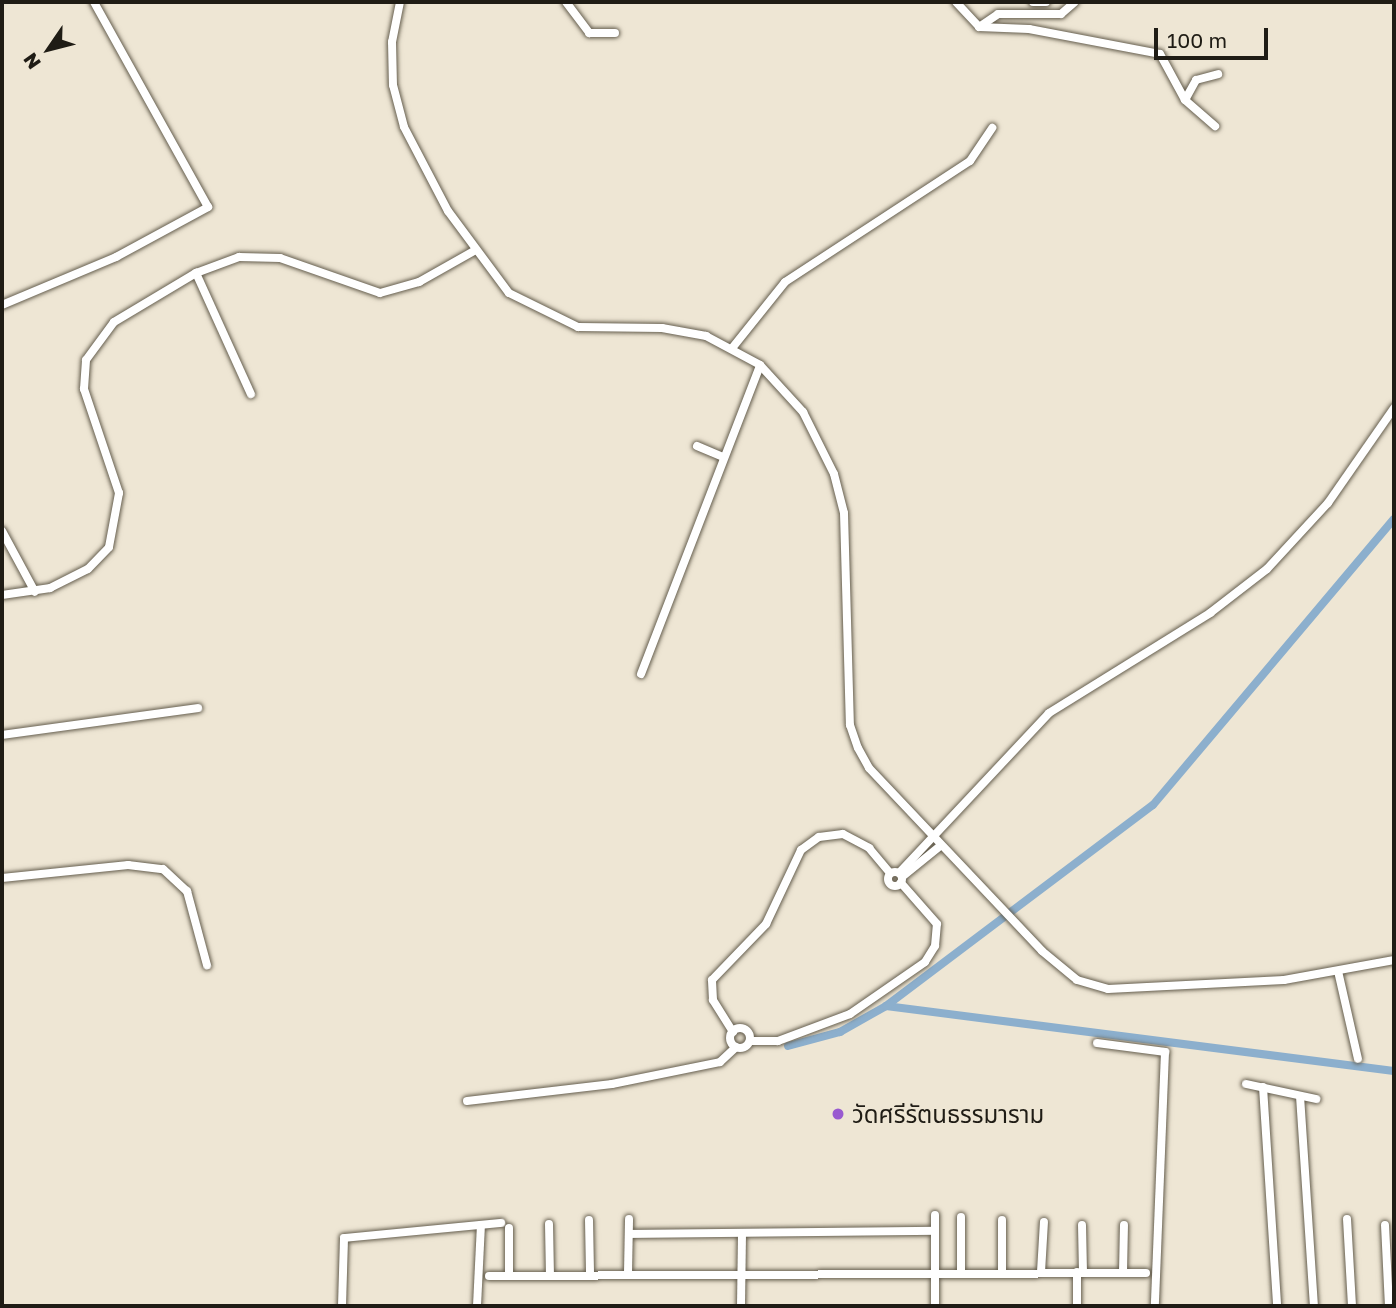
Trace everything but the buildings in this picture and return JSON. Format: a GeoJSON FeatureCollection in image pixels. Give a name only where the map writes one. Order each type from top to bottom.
{"type":"FeatureCollection","features":[{"type":"Feature","properties":{"kind":"street"},"geometry":{"type":"LineString","coordinates":[[2,305],[116,257],[208,207],[94,2]]}},
{"type":"Feature","properties":{"kind":"street"},"geometry":{"type":"LineString","coordinates":[[400,2],[392,64],[404,127],[423,172],[474,251],[509,293],[552,319],[609,331],[683,331],[733,347],[760,365],[803,412],[834,474],[844,513],[850,725],[858,748],[931,836],[1015,924],[1067,974],[1098,988],[1244,984],[1394,960]]}},
{"type":"Feature","properties":{"kind":"street"},"geometry":{"type":"LineString","coordinates":[[566,2],[589,33],[615,33]]}},
{"type":"Feature","properties":{"kind":"street"},"geometry":{"type":"LineString","coordinates":[[956,2],[979,27],[1029,29],[1160,54],[1185,100],[1216,126]]}},
{"type":"Feature","properties":{"kind":"street"},"geometry":{"type":"LineString","coordinates":[[1033,2],[1046,2]]}},
{"type":"Feature","properties":{"kind":"street"},"geometry":{"type":"LineString","coordinates":[[979,27],[998,14],[1056,16],[1074,2]]}},
{"type":"Feature","properties":{"kind":"street"},"geometry":{"type":"LineString","coordinates":[[1185,100],[1196,80],[1218,74]]}},
{"type":"Feature","properties":{"kind":"street"},"geometry":{"type":"LineString","coordinates":[[733,347],[785,282],[971,161],[992,128]]}},
{"type":"Feature","properties":{"kind":"street"},"geometry":{"type":"LineString","coordinates":[[2,594],[35,592],[88,569],[109,547],[118,523],[119,494],[84,389],[91,349],[114,322],[196,273],[258,255],[369,290],[395,292],[474,251]]}},
{"type":"Feature","properties":{"kind":"street"},"geometry":{"type":"LineString","coordinates":[[196,273],[251,394]]}},
{"type":"Feature","properties":{"kind":"street"},"geometry":{"type":"LineString","coordinates":[[641,674],[760,365]]}},
{"type":"Feature","properties":{"kind":"street"},"geometry":{"type":"LineString","coordinates":[[898,876],[916,859],[931,836],[1056,707],[1210,613],[1267,569],[1328,503],[1394,408]]}},
{"type":"Feature","properties":{"kind":"street"},"geometry":{"type":"LineString","coordinates":[[697,446],[723,457]]}},
{"type":"Feature","properties":{"kind":"street"},"geometry":{"type":"LineString","coordinates":[[2,531],[35,592]]}},
{"type":"Feature","properties":{"kind":"street"},"geometry":{"type":"LineString","coordinates":[[2,735],[198,708]]}},
{"type":"Feature","properties":{"kind":"street"},"geometry":{"type":"LineString","coordinates":[[467,1101],[612,1084],[720,1062],[736,1047],[750,1041],[778,1041],[850,1014],[925,962],[935,947],[937,924],[898,876],[869,848],[843,834],[819,837],[801,850],[766,924],[712,980],[713,1000],[733,1032],[736,1047]]}},
{"type":"Feature","properties":{"kind":"street"},"geometry":{"type":"LineString","coordinates":[[916,859],[940,846]]}},
{"type":"Feature","properties":{"kind":"street"},"geometry":{"type":"LineString","coordinates":[[2,878],[128,865],[163,869],[187,891],[207,965]]}},
{"type":"Feature","properties":{"kind":"street"},"geometry":{"type":"LineString","coordinates":[[1338,971],[1358,1059]]}},
{"type":"Feature","properties":{"kind":"street"},"geometry":{"type":"LineString","coordinates":[[733,1032],[745,1030],[750,1041]]}},
{"type":"Feature","properties":{"kind":"street"},"geometry":{"type":"LineString","coordinates":[[1097,1043],[1165,1052],[1155,1306]]}},
{"type":"Feature","properties":{"kind":"street"},"geometry":{"type":"LineString","coordinates":[[1246,1084],[1316,1099]]}},
{"type":"Feature","properties":{"kind":"street"},"geometry":{"type":"LineString","coordinates":[[1263,1087],[1278,1306]]}},
{"type":"Feature","properties":{"kind":"street"},"geometry":{"type":"LineString","coordinates":[[1300,1096],[1314,1306]]}},
{"type":"Feature","properties":{"kind":"street"},"geometry":{"type":"LineString","coordinates":[[935,1215],[935,1306]]}},
{"type":"Feature","properties":{"kind":"street"},"geometry":{"type":"LineString","coordinates":[[961,1217],[961,1272]]}},
{"type":"Feature","properties":{"kind":"street"},"geometry":{"type":"LineString","coordinates":[[628,1273],[629,1219]]}},
{"type":"Feature","properties":{"kind":"street"},"geometry":{"type":"LineString","coordinates":[[1346,1219],[1352,1306]]}},
{"type":"Feature","properties":{"kind":"street"},"geometry":{"type":"LineString","coordinates":[[589,1220],[590,1274]]}},
{"type":"Feature","properties":{"kind":"street"},"geometry":{"type":"LineString","coordinates":[[1002,1220],[1002,1272]]}},
{"type":"Feature","properties":{"kind":"street"},"geometry":{"type":"LineString","coordinates":[[1041,1272],[1044,1223]]}},
{"type":"Feature","properties":{"kind":"street"},"geometry":{"type":"LineString","coordinates":[[549,1224],[551,1275]]}},
{"type":"Feature","properties":{"kind":"street"},"geometry":{"type":"LineString","coordinates":[[342,1306],[344,1238],[481,1225],[505,1226],[509,1275]]}},
{"type":"Feature","properties":{"kind":"street"},"geometry":{"type":"LineString","coordinates":[[477,1306],[481,1225]]}},
{"type":"Feature","properties":{"kind":"street"},"geometry":{"type":"LineString","coordinates":[[1077,1306],[1082,1225]]}},
{"type":"Feature","properties":{"kind":"street"},"geometry":{"type":"LineString","coordinates":[[1123,1272],[1124,1225]]}},
{"type":"Feature","properties":{"kind":"street"},"geometry":{"type":"LineString","coordinates":[[1385,1225],[1389,1306]]}},
{"type":"Feature","properties":{"kind":"street"},"geometry":{"type":"LineString","coordinates":[[629,1234],[935,1231]]}},
{"type":"Feature","properties":{"kind":"street"},"geometry":{"type":"LineString","coordinates":[[741,1233],[741,1306]]}},
{"type":"Feature","properties":{"kind":"street"},"geometry":{"type":"LineString","coordinates":[[488,1276],[741,1272],[1146,1273]]}},
{"type":"Feature","properties":{"kind":"waterway"},"geometry":{"type":"LineString","coordinates":[[788,1046],[840,1032],[886,1006],[1153,805],[1394,519]]}},
{"type":"Feature","properties":{"kind":"waterway"},"geometry":{"type":"LineString","coordinates":[[886,1006],[1394,1071]]}},
{"type":"Feature","properties":{"kind":"place","name":"วัดศรีรัตนธรรมาราม"},"geometry":{"type":"Point","coordinates":[838,1114]}}]}
